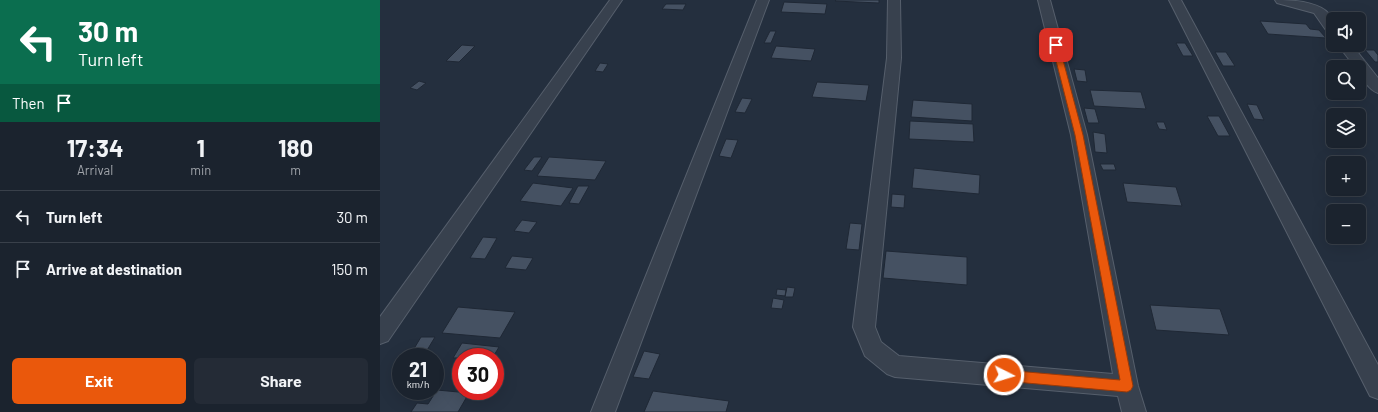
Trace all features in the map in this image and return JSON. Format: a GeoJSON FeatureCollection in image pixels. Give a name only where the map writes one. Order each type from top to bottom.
{"type":"FeatureCollection","features":[{"type":"Feature","properties":{"kind":"street"},"geometry":{"type":"LineString","coordinates":[[380,334],[616,0]]}},
{"type":"Feature","properties":{"kind":"street"},"geometry":{"type":"LineString","coordinates":[[603,412],[763,0]]}},
{"type":"Feature","properties":{"kind":"street"},"geometry":{"type":"LineString","coordinates":[[894,0],[894,58],[864,327],[873,349],[895,366],[1127,386]]}},
{"type":"Feature","properties":{"kind":"street"},"geometry":{"type":"LineString","coordinates":[[1044,0],[1079,135],[1127,386],[1134,412]]}},
{"type":"Feature","properties":{"kind":"street"},"geometry":{"type":"LineString","coordinates":[[1175,0],[1378,388]]}},
{"type":"Feature","properties":{"kind":"street"},"geometry":{"type":"LineString","coordinates":[[1281,0],[1318,10],[1326,21]]}},
{"type":"Feature","properties":{"kind":"street"},"geometry":{"type":"LineString","coordinates":[[1350,52],[1378,88]]}},
{"type":"Feature","properties":{"kind":"building"},"geometry":{"type":"Polygon","coordinates":[[[879,0],[879,3],[835,1],[879,0]]]}},
{"type":"Feature","properties":{"kind":"building"},"geometry":{"type":"Polygon","coordinates":[[[784,2],[827,4],[825,14],[781,12],[784,2]]]}},
{"type":"Feature","properties":{"kind":"building"},"geometry":{"type":"Polygon","coordinates":[[[666,4],[686,4],[683,10],[662,9],[666,4]]]}},
{"type":"Feature","properties":{"kind":"building"},"geometry":{"type":"Polygon","coordinates":[[[1260,21],[1306,24],[1310,29],[1319,30],[1326,38],[1268,34],[1260,21]]]}},
{"type":"Feature","properties":{"kind":"building"},"geometry":{"type":"Polygon","coordinates":[[[770,31],[776,31],[771,43],[764,43],[770,31]]]}},
{"type":"Feature","properties":{"kind":"building"},"geometry":{"type":"Polygon","coordinates":[[[1176,43],[1185,43],[1193,56],[1183,56],[1176,43]]]}},
{"type":"Feature","properties":{"kind":"building"},"geometry":{"type":"Polygon","coordinates":[[[462,45],[475,46],[459,62],[446,61],[462,45]]]}},
{"type":"Feature","properties":{"kind":"building"},"geometry":{"type":"Polygon","coordinates":[[[776,46],[815,49],[811,61],[771,58],[776,46]]]}},
{"type":"Feature","properties":{"kind":"building"},"geometry":{"type":"Polygon","coordinates":[[[1366,50],[1374,50],[1378,55],[1378,62],[1375,62],[1366,50]]]}},
{"type":"Feature","properties":{"kind":"building"},"geometry":{"type":"Polygon","coordinates":[[[1215,52],[1226,52],[1235,66],[1223,66],[1215,52]]]}},
{"type":"Feature","properties":{"kind":"building"},"geometry":{"type":"Polygon","coordinates":[[[600,63],[608,64],[603,72],[595,71],[600,63]]]}},
{"type":"Feature","properties":{"kind":"building"},"geometry":{"type":"Polygon","coordinates":[[[1074,69],[1085,70],[1087,82],[1077,81],[1074,69]]]}},
{"type":"Feature","properties":{"kind":"building"},"geometry":{"type":"Polygon","coordinates":[[[419,81],[426,83],[417,90],[410,88],[419,81]]]}},
{"type":"Feature","properties":{"kind":"building"},"geometry":{"type":"Polygon","coordinates":[[[817,82],[869,85],[866,101],[812,97],[817,82]]]}},
{"type":"Feature","properties":{"kind":"building"},"geometry":{"type":"Polygon","coordinates":[[[1090,90],[1141,92],[1146,109],[1094,106],[1090,90]]]}},
{"type":"Feature","properties":{"kind":"building"},"geometry":{"type":"Polygon","coordinates":[[[742,98],[752,99],[745,113],[735,112],[742,98]]]}},
{"type":"Feature","properties":{"kind":"building"},"geometry":{"type":"Polygon","coordinates":[[[913,100],[972,104],[972,121],[911,117],[913,100]]]}},
{"type":"Feature","properties":{"kind":"building"},"geometry":{"type":"Polygon","coordinates":[[[1247,104],[1257,105],[1264,120],[1254,119],[1247,104]]]}},
{"type":"Feature","properties":{"kind":"building"},"geometry":{"type":"Polygon","coordinates":[[[1084,108],[1095,109],[1099,123],[1088,123],[1084,108]]]}},
{"type":"Feature","properties":{"kind":"building"},"geometry":{"type":"Polygon","coordinates":[[[1207,116],[1219,116],[1230,136],[1218,136],[1207,116]]]}},
{"type":"Feature","properties":{"kind":"building"},"geometry":{"type":"Polygon","coordinates":[[[910,121],[973,124],[974,142],[909,139],[910,121]]]}},
{"type":"Feature","properties":{"kind":"building"},"geometry":{"type":"Polygon","coordinates":[[[1156,122],[1164,122],[1167,130],[1159,129],[1156,122]]]}},
{"type":"Feature","properties":{"kind":"building"},"geometry":{"type":"Polygon","coordinates":[[[1093,132],[1105,134],[1107,153],[1095,152],[1093,132]]]}},
{"type":"Feature","properties":{"kind":"building"},"geometry":{"type":"Polygon","coordinates":[[[726,139],[738,140],[731,158],[719,156],[726,139]]]}},
{"type":"Feature","properties":{"kind":"building"},"geometry":{"type":"Polygon","coordinates":[[[534,157],[542,157],[532,171],[524,170],[534,157]]]}},
{"type":"Feature","properties":{"kind":"building"},"geometry":{"type":"Polygon","coordinates":[[[549,157],[606,161],[595,180],[537,176],[549,157]]]}},
{"type":"Feature","properties":{"kind":"building"},"geometry":{"type":"Polygon","coordinates":[[[1100,164],[1114,164],[1116,170],[1103,170],[1100,164]]]}},
{"type":"Feature","properties":{"kind":"building"},"geometry":{"type":"Polygon","coordinates":[[[914,168],[980,175],[979,194],[912,188],[914,168]]]}},
{"type":"Feature","properties":{"kind":"building"},"geometry":{"type":"Polygon","coordinates":[[[533,183],[573,188],[561,206],[520,201],[533,183]]]}},
{"type":"Feature","properties":{"kind":"building"},"geometry":{"type":"Polygon","coordinates":[[[1123,183],[1176,187],[1182,206],[1127,202],[1123,183]]]}},
{"type":"Feature","properties":{"kind":"building"},"geometry":{"type":"Polygon","coordinates":[[[578,186],[589,186],[579,204],[569,203],[578,186]]]}},
{"type":"Feature","properties":{"kind":"building"},"geometry":{"type":"Polygon","coordinates":[[[892,194],[905,195],[904,208],[891,207],[892,194]]]}},
{"type":"Feature","properties":{"kind":"building"},"geometry":{"type":"Polygon","coordinates":[[[522,220],[537,222],[529,233],[514,231],[522,220]]]}},
{"type":"Feature","properties":{"kind":"building"},"geometry":{"type":"Polygon","coordinates":[[[850,223],[862,224],[859,250],[846,249],[850,223]]]}},
{"type":"Feature","properties":{"kind":"building"},"geometry":{"type":"Polygon","coordinates":[[[483,237],[497,238],[485,259],[470,258],[483,237]]]}},
{"type":"Feature","properties":{"kind":"building"},"geometry":{"type":"Polygon","coordinates":[[[886,251],[967,257],[967,285],[883,278],[886,251]]]}},
{"type":"Feature","properties":{"kind":"building"},"geometry":{"type":"Polygon","coordinates":[[[512,256],[533,258],[526,270],[505,268],[512,256]]]}},
{"type":"Feature","properties":{"kind":"building"},"geometry":{"type":"Polygon","coordinates":[[[787,287],[795,288],[793,297],[785,297],[787,287]]]}},
{"type":"Feature","properties":{"kind":"building"},"geometry":{"type":"Polygon","coordinates":[[[777,289],[786,290],[785,296],[776,295],[777,289]]]}},
{"type":"Feature","properties":{"kind":"building"},"geometry":{"type":"Polygon","coordinates":[[[773,298],[784,300],[782,309],[771,308],[773,298]]]}},
{"type":"Feature","properties":{"kind":"building"},"geometry":{"type":"Polygon","coordinates":[[[1150,305],[1220,309],[1229,335],[1156,330],[1150,305]]]}},
{"type":"Feature","properties":{"kind":"building"},"geometry":{"type":"Polygon","coordinates":[[[458,307],[515,312],[500,338],[442,333],[458,307]]]}},
{"type":"Feature","properties":{"kind":"building"},"geometry":{"type":"Polygon","coordinates":[[[421,337],[435,337],[428,348],[414,348],[421,337]]]}},
{"type":"Feature","properties":{"kind":"building"},"geometry":{"type":"Polygon","coordinates":[[[462,343],[499,347],[498,348],[459,348],[462,343]]]}},
{"type":"Feature","properties":{"kind":"building"},"geometry":{"type":"Polygon","coordinates":[[[644,351],[660,354],[649,379],[633,377],[644,351]]]}},
{"type":"Feature","properties":{"kind":"building"},"geometry":{"type":"Polygon","coordinates":[[[444,391],[452,391],[452,400],[465,400],[458,412],[411,412],[417,403],[428,404],[431,400],[444,400],[444,391]]]}},
{"type":"Feature","properties":{"kind":"building"},"geometry":{"type":"Polygon","coordinates":[[[653,391],[729,401],[726,412],[644,412],[653,391]]]}},
{"type":"Feature","properties":{"kind":"route"},"geometry":{"type":"LineString","coordinates":[[1004,375],[1127,386],[1079,135],[1056,45]]}}]}
